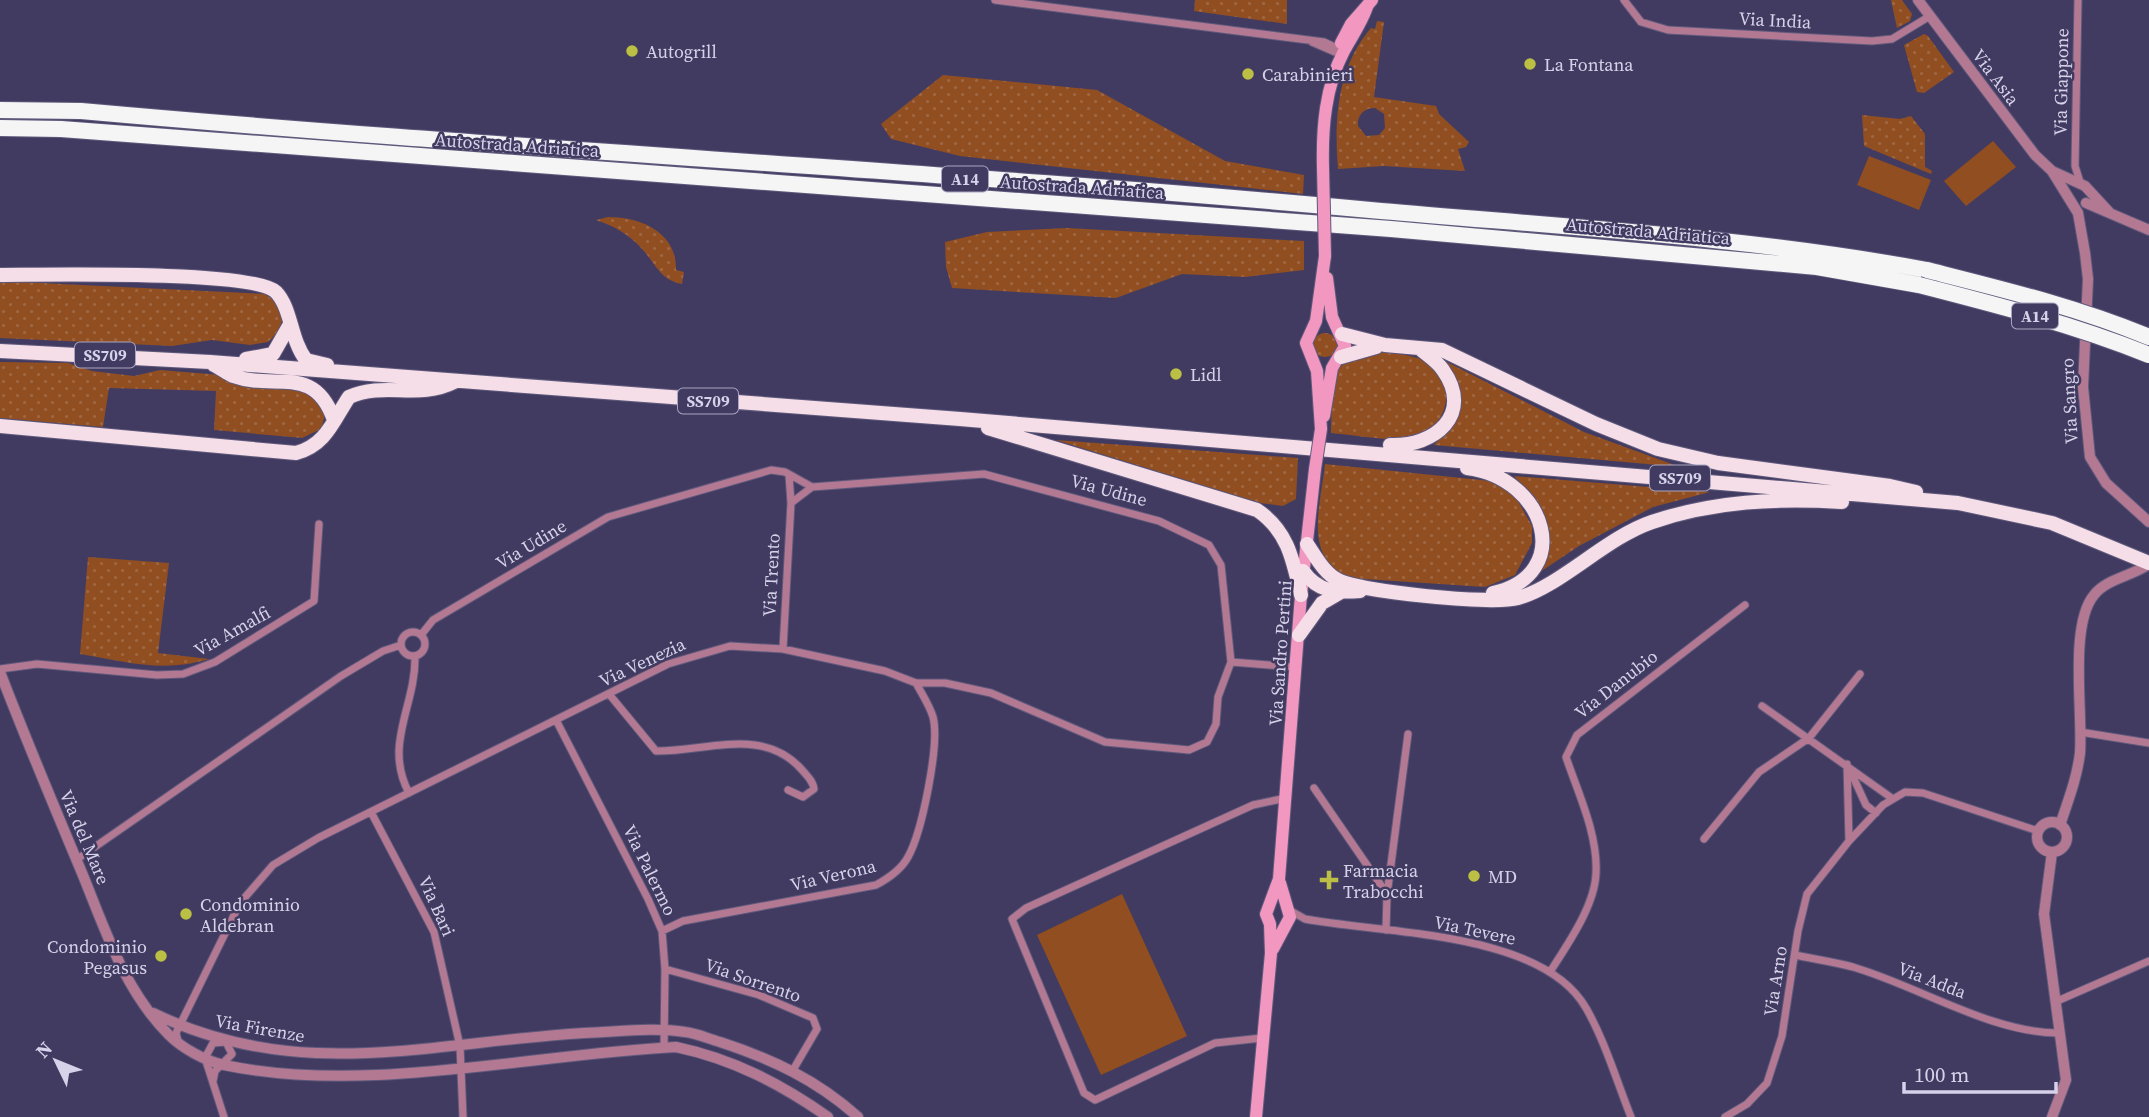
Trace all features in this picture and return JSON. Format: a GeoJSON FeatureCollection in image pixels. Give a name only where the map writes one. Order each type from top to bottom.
{"type":"FeatureCollection","features":[{"type":"Feature","properties":{"kind":"highway","name":"Autostrada Adriatica"},"geometry":{"type":"LineString","coordinates":[[0,110],[80,111],[873,173],[1161,191],[1822,250],[1927,270],[2018,292],[2110,320],[2149,337]]}},
{"type":"Feature","properties":{"kind":"highway","name":"Autostrada Adriatica"},"geometry":{"type":"LineString","coordinates":[[0,128],[74,130],[1391,229],[1778,263],[1919,285],[2036,317],[2149,355]]}},
{"type":"Feature","properties":{"kind":"highway"},"geometry":{"type":"LineString","coordinates":[[0,275],[215,279],[253,284],[274,290],[286,305],[289,326],[297,347],[306,360],[357,367],[376,376]]}},
{"type":"Feature","properties":{"kind":"highway"},"geometry":{"type":"LineString","coordinates":[[209,362],[257,359],[273,354],[289,326]]}},
{"type":"Feature","properties":{"kind":"highway"},"geometry":{"type":"LineString","coordinates":[[1340,332],[1385,345],[1442,350],[1596,424],[1658,449],[1718,463],[1890,486],[1958,503]]}},
{"type":"Feature","properties":{"kind":"highway"},"geometry":{"type":"LineString","coordinates":[[1338,359],[1385,345]]}},
{"type":"Feature","properties":{"kind":"highway"},"geometry":{"type":"LineString","coordinates":[[1356,452],[1371,444],[1422,443],[1441,431],[1450,417],[1453,398],[1448,380],[1438,364],[1419,348]]}},
{"type":"Feature","properties":{"kind":"highway","name":"SS709"},"geometry":{"type":"LineString","coordinates":[[0,351],[209,362],[960,419],[1958,503],[2053,523],[2149,563]]}},
{"type":"Feature","properties":{"kind":"highway"},"geometry":{"type":"LineString","coordinates":[[209,362],[234,376],[294,382],[310,387],[321,393],[334,420]]}},
{"type":"Feature","properties":{"kind":"highway"},"geometry":{"type":"LineString","coordinates":[[0,426],[280,454],[311,449],[323,440],[349,397],[362,392],[436,391],[455,382]]}},
{"type":"Feature","properties":{"kind":"highway"},"geometry":{"type":"LineString","coordinates":[[960,419],[1257,510],[1273,521],[1286,538],[1301,595]]}},
{"type":"Feature","properties":{"kind":"highway"},"geometry":{"type":"LineString","coordinates":[[1402,455],[1426,464],[1491,474],[1516,487],[1535,510],[1541,527],[1542,546],[1526,578],[1507,590],[1471,598]]}},
{"type":"Feature","properties":{"kind":"highway"},"geometry":{"type":"LineString","coordinates":[[1303,571],[1312,583],[1321,588],[1341,592],[1377,590],[1471,598],[1517,598],[1541,588],[1603,547],[1651,523],[1725,503],[1797,499],[1942,507],[1958,503]]}},
{"type":"Feature","properties":{"kind":"highway"},"geometry":{"type":"LineString","coordinates":[[1307,544],[1334,579],[1377,590]]}},
{"type":"Feature","properties":{"kind":"highway"},"geometry":{"type":"LineString","coordinates":[[1299,635],[1322,603],[1341,592]]}},
{"type":"Feature","properties":{"kind":"main road"},"geometry":{"type":"LineString","coordinates":[[1339,51],[1351,24],[1370,4]]}},
{"type":"Feature","properties":{"kind":"main road","name":"Via Sandro Pertini"},"geometry":{"type":"LineString","coordinates":[[1283,918],[1266,914],[1272,905],[1279,879],[1303,571],[1321,429],[1338,359],[1345,345],[1332,317],[1325,258],[1322,138],[1339,51]]}},
{"type":"Feature","properties":{"kind":"main road","name":"Via Sandro Pertini"},"geometry":{"type":"LineString","coordinates":[[1321,429],[1314,360],[1306,343],[1316,321],[1325,258]]}},
{"type":"Feature","properties":{"kind":"main road"},"geometry":{"type":"LineString","coordinates":[[1310,332],[1321,326],[1340,332]]}},
{"type":"Feature","properties":{"kind":"main road"},"geometry":{"type":"LineString","coordinates":[[1314,360],[1324,364],[1338,359]]}},
{"type":"Feature","properties":{"kind":"main road","name":"Via Sandro Pertini"},"geometry":{"type":"LineString","coordinates":[[1256,1117],[1271,953],[1283,918],[1279,879]]}},
{"type":"Feature","properties":{"kind":"main road"},"geometry":{"type":"LineString","coordinates":[[1272,905],[1283,918]]}},
{"type":"Feature","properties":{"kind":"street"},"geometry":{"type":"LineString","coordinates":[[995,0],[1312,42],[1339,51]]}},
{"type":"Feature","properties":{"kind":"street","name":"Via India"},"geometry":{"type":"LineString","coordinates":[[1624,0],[1631,13],[1641,22],[1682,31],[1872,41],[1892,39],[1930,16]]}},
{"type":"Feature","properties":{"kind":"street","name":"Via Asia"},"geometry":{"type":"LineString","coordinates":[[1918,0],[1996,108],[2052,171],[2077,204],[2109,212],[2149,230]]}},
{"type":"Feature","properties":{"kind":"street","name":"Via Giappone"},"geometry":{"type":"LineString","coordinates":[[2078,0],[2075,166],[2082,187]]}},
{"type":"Feature","properties":{"kind":"street"},"geometry":{"type":"LineString","coordinates":[[2065,178],[2075,166]]}},
{"type":"Feature","properties":{"kind":"street","name":"Via Asia"},"geometry":{"type":"LineString","coordinates":[[2052,171],[2082,187],[2109,212]]}},
{"type":"Feature","properties":{"kind":"street"},"geometry":{"type":"LineString","coordinates":[[2082,187],[2089,196],[2077,204],[2071,190],[2082,187]]}},
{"type":"Feature","properties":{"kind":"street","name":"Via Sangro"},"geometry":{"type":"LineString","coordinates":[[2077,204],[2088,279],[2083,375],[2086,442],[2096,471],[2149,522]]}},
{"type":"Feature","properties":{"kind":"street","name":"Via Udine"},"geometry":{"type":"LineString","coordinates":[[76,860],[341,676],[383,651],[401,645],[403,637],[410,633],[421,635],[433,620],[608,517],[771,470],[811,486],[984,474],[1159,520],[1209,545],[1221,565],[1231,662]]}},
{"type":"Feature","properties":{"kind":"street"},"geometry":{"type":"LineString","coordinates":[[789,475],[791,503]]}},
{"type":"Feature","properties":{"kind":"street"},"geometry":{"type":"LineString","coordinates":[[791,503],[811,486]]}},
{"type":"Feature","properties":{"kind":"street","name":"Via Trento"},"geometry":{"type":"LineString","coordinates":[[783,649],[791,503]]}},
{"type":"Feature","properties":{"kind":"street","name":"Via Amalfi"},"geometry":{"type":"LineString","coordinates":[[0,671],[37,664],[157,676],[183,674],[215,662],[314,601],[319,524]]}},
{"type":"Feature","properties":{"kind":"street"},"geometry":{"type":"LineString","coordinates":[[2060,825],[2073,787],[2080,732],[2082,619],[2094,594],[2104,585],[2128,577],[2149,563]]}},
{"type":"Feature","properties":{"kind":"street","name":"Via Danubio"},"geometry":{"type":"LineString","coordinates":[[1550,972],[1580,923],[1596,876],[1595,851],[1566,757],[1577,735],[1745,605]]}},
{"type":"Feature","properties":{"kind":"street"},"geometry":{"type":"LineString","coordinates":[[408,793],[397,755],[415,656],[425,645],[421,635]]}},
{"type":"Feature","properties":{"kind":"street"},"geometry":{"type":"LineString","coordinates":[[401,645],[406,654],[415,656]]}},
{"type":"Feature","properties":{"kind":"street","name":"Via Venezia"},"geometry":{"type":"LineString","coordinates":[[178,1042],[176,1033],[237,910],[257,883],[286,856],[668,664],[708,650],[747,645],[783,649],[885,671],[916,683],[945,683],[991,693],[1105,742],[1189,750],[1207,742],[1216,724],[1218,697],[1231,662]]}},
{"type":"Feature","properties":{"kind":"street"},"geometry":{"type":"LineString","coordinates":[[1231,662],[1296,667]]}},
{"type":"Feature","properties":{"kind":"street","name":"Via del Mare"},"geometry":{"type":"LineString","coordinates":[[0,671],[110,945],[147,1010]]}},
{"type":"Feature","properties":{"kind":"street"},"geometry":{"type":"LineString","coordinates":[[1703,839],[1759,772],[1809,738],[1860,674]]}},
{"type":"Feature","properties":{"kind":"street","name":"Via Verona"},"geometry":{"type":"LineString","coordinates":[[662,931],[683,921],[876,885],[896,873],[908,857],[919,828],[936,736],[933,716],[916,683]]}},
{"type":"Feature","properties":{"kind":"street"},"geometry":{"type":"LineString","coordinates":[[609,694],[656,751],[675,752],[718,743],[761,746],[791,757],[813,783],[814,789],[803,797],[788,790]]}},
{"type":"Feature","properties":{"kind":"street"},"geometry":{"type":"LineString","coordinates":[[1762,706],[1893,799],[1905,792],[1923,793],[2038,831]]}},
{"type":"Feature","properties":{"kind":"street","name":"Via Palermo"},"geometry":{"type":"LineString","coordinates":[[556,720],[648,898],[662,931],[666,969],[664,1048]]}},
{"type":"Feature","properties":{"kind":"street"},"geometry":{"type":"LineString","coordinates":[[2080,732],[2149,743]]}},
{"type":"Feature","properties":{"kind":"street"},"geometry":{"type":"LineString","coordinates":[[1386,930],[1387,895],[1408,734]]}},
{"type":"Feature","properties":{"kind":"street"},"geometry":{"type":"LineString","coordinates":[[1847,764],[1866,805],[1876,813]]}},
{"type":"Feature","properties":{"kind":"street"},"geometry":{"type":"LineString","coordinates":[[1847,764],[1849,841]]}},
{"type":"Feature","properties":{"kind":"street"},"geometry":{"type":"LineString","coordinates":[[1314,788],[1387,895]]}},
{"type":"Feature","properties":{"kind":"street"},"geometry":{"type":"LineString","coordinates":[[1262,1038],[1215,1042],[1095,1100],[1084,1093],[1012,919],[1026,908],[1164,844],[1253,805],[1286,798]]}},
{"type":"Feature","properties":{"kind":"street","name":"Via Arno"},"geometry":{"type":"LineString","coordinates":[[1725,1117],[1747,1104],[1767,1083],[1782,1036],[1794,955],[1807,894],[1849,841],[1893,799]]}},
{"type":"Feature","properties":{"kind":"street","name":"Via Bari"},"geometry":{"type":"LineString","coordinates":[[371,812],[435,933],[460,1045],[463,1117]]}},
{"type":"Feature","properties":{"kind":"street"},"geometry":{"type":"LineString","coordinates":[[2038,831],[2048,823],[2060,825],[2066,833],[2066,841],[2062,847],[2052,852]]}},
{"type":"Feature","properties":{"kind":"street"},"geometry":{"type":"LineString","coordinates":[[2038,831],[2039,844],[2052,852]]}},
{"type":"Feature","properties":{"kind":"street"},"geometry":{"type":"LineString","coordinates":[[2052,852],[2044,914],[2066,1080],[2052,1117]]}},
{"type":"Feature","properties":{"kind":"street","name":"Via Tevere"},"geometry":{"type":"LineString","coordinates":[[1283,918],[1386,930],[1493,947],[1529,958],[1550,972],[1586,1007],[1631,1117]]}},
{"type":"Feature","properties":{"kind":"street","name":"Via Tevere"},"geometry":{"type":"LineString","coordinates":[[1283,918],[1305,919]]}},
{"type":"Feature","properties":{"kind":"street","name":"Via Adda"},"geometry":{"type":"LineString","coordinates":[[1794,955],[1853,967],[1988,1018],[2044,1033],[2059,1033]]}},
{"type":"Feature","properties":{"kind":"street"},"geometry":{"type":"LineString","coordinates":[[2054,1002],[2149,961]]}},
{"type":"Feature","properties":{"kind":"street","name":"Via Sorrento"},"geometry":{"type":"LineString","coordinates":[[666,969],[759,995],[813,1018],[817,1029],[793,1070]]}},
{"type":"Feature","properties":{"kind":"street"},"geometry":{"type":"LineString","coordinates":[[147,1010],[178,1042],[221,1065],[308,1075],[378,1075],[461,1063],[664,1048],[715,1055],[793,1093],[828,1117]]}},
{"type":"Feature","properties":{"kind":"street","name":"Via Firenze"},"geometry":{"type":"LineString","coordinates":[[147,1010],[180,1026],[226,1042],[315,1055],[386,1054],[546,1036],[685,1031],[762,1056],[793,1070],[858,1117]]}},
{"type":"Feature","properties":{"kind":"street"},"geometry":{"type":"LineString","coordinates":[[213,1081],[221,1065],[232,1054],[226,1042],[212,1043],[205,1058],[223,1117]]}},
{"type":"Feature","properties":{"kind":"shaded area"},"geometry":{"type":"Polygon","coordinates":[[[1195,0],[1287,0],[1287,24],[1194,11],[1195,0]]]}},
{"type":"Feature","properties":{"kind":"shaded area"},"geometry":{"type":"Polygon","coordinates":[[[1891,0],[1902,0],[1912,14],[1910,21],[1897,28],[1891,0]]]}},
{"type":"Feature","properties":{"kind":"shaded area"},"geometry":{"type":"Polygon","coordinates":[[[1377,21],[1384,22],[1374,97],[1436,106],[1439,114],[1469,142],[1466,147],[1458,149],[1465,171],[1384,166],[1338,169],[1340,95],[1351,60],[1360,43],[1371,28],[1375,29],[1377,21]],[[1375,108],[1368,109],[1360,115],[1358,126],[1366,136],[1379,135],[1385,128],[1384,114],[1375,108]]]}},
{"type":"Feature","properties":{"kind":"shaded area"},"geometry":{"type":"Polygon","coordinates":[[[1924,34],[1954,72],[1924,93],[1917,92],[1904,45],[1924,34]]]}},
{"type":"Feature","properties":{"kind":"shaded area"},"geometry":{"type":"Polygon","coordinates":[[[943,75],[1097,90],[1225,161],[1304,175],[1303,194],[960,156],[891,139],[881,124],[943,75]]]}},
{"type":"Feature","properties":{"kind":"shaded area"},"geometry":{"type":"Polygon","coordinates":[[[1862,115],[1900,119],[1911,116],[1925,134],[1925,167],[1932,171],[1931,174],[1864,146],[1862,115]]]}},
{"type":"Feature","properties":{"kind":"shaded area"},"geometry":{"type":"Polygon","coordinates":[[[1993,141],[2016,167],[1966,206],[1944,181],[1993,141]]]}},
{"type":"Feature","properties":{"kind":"shaded area"},"geometry":{"type":"Polygon","coordinates":[[[1869,156],[1931,180],[1919,210],[1857,185],[1869,156]]]}},
{"type":"Feature","properties":{"kind":"shaded area"},"geometry":{"type":"Polygon","coordinates":[[[608,217],[645,224],[664,237],[675,257],[676,270],[684,272],[682,284],[663,275],[627,235],[596,220],[608,217]]]}},
{"type":"Feature","properties":{"kind":"shaded area"},"geometry":{"type":"Polygon","coordinates":[[[1067,228],[1304,241],[1304,270],[1245,277],[1182,274],[1116,298],[952,288],[946,267],[945,242],[987,232],[1067,228]]]}},
{"type":"Feature","properties":{"kind":"shaded area"},"geometry":{"type":"Polygon","coordinates":[[[0,281],[265,294],[277,303],[283,316],[279,331],[268,342],[250,345],[212,340],[172,346],[0,338],[0,281]]]}},
{"type":"Feature","properties":{"kind":"shaded area"},"geometry":{"type":"Polygon","coordinates":[[[1325,333],[1334,336],[1337,345],[1334,354],[1325,357],[1316,354],[1313,345],[1316,336],[1325,333]]]}},
{"type":"Feature","properties":{"kind":"shaded area"},"geometry":{"type":"Polygon","coordinates":[[[1387,352],[1424,360],[1441,374],[1445,384],[1445,405],[1436,425],[1428,432],[1409,439],[1331,433],[1336,374],[1352,359],[1387,352]]]}},
{"type":"Feature","properties":{"kind":"shaded area"},"geometry":{"type":"Polygon","coordinates":[[[1445,361],[1584,432],[1680,467],[1434,445],[1450,425],[1458,405],[1456,385],[1445,361]]]}},
{"type":"Feature","properties":{"kind":"shaded area"},"geometry":{"type":"Polygon","coordinates":[[[0,362],[68,363],[92,371],[134,376],[160,370],[221,375],[299,387],[327,408],[321,429],[302,438],[214,430],[216,391],[109,388],[103,427],[0,418],[0,362]]]}},
{"type":"Feature","properties":{"kind":"shaded area"},"geometry":{"type":"Polygon","coordinates":[[[1056,440],[1298,458],[1296,499],[1283,506],[1260,503],[1056,440]]]}},
{"type":"Feature","properties":{"kind":"shaded area"},"geometry":{"type":"Polygon","coordinates":[[[1325,464],[1491,481],[1514,494],[1532,526],[1532,543],[1515,575],[1485,587],[1349,578],[1334,569],[1320,544],[1318,512],[1325,464]]]}},
{"type":"Feature","properties":{"kind":"shaded area"},"geometry":{"type":"Polygon","coordinates":[[[1514,476],[1710,492],[1653,507],[1579,546],[1522,584],[1544,558],[1549,534],[1547,523],[1537,503],[1514,476]]]}},
{"type":"Feature","properties":{"kind":"shaded area"},"geometry":{"type":"Polygon","coordinates":[[[88,557],[169,563],[158,653],[209,659],[160,666],[80,654],[88,557]]]}},
{"type":"Feature","properties":{"kind":"shaded area"},"geometry":{"type":"Polygon","coordinates":[[[1122,894],[1187,1036],[1101,1075],[1037,935],[1122,894]]]}},
{"type":"Feature","properties":{"kind":"place","name":"Autogrill"},"geometry":{"type":"Point","coordinates":[632,51]}},
{"type":"Feature","properties":{"kind":"place","name":"La Fontana"},"geometry":{"type":"Point","coordinates":[1530,64]}},
{"type":"Feature","properties":{"kind":"place","name":"Carabinieri"},"geometry":{"type":"Point","coordinates":[1248,74]}},
{"type":"Feature","properties":{"kind":"place","name":"Lidl"},"geometry":{"type":"Point","coordinates":[1176,374]}},
{"type":"Feature","properties":{"kind":"place","name":"MD"},"geometry":{"type":"Point","coordinates":[1474,876]}},
{"type":"Feature","properties":{"kind":"place","name":"Farmacia Trabocchi"},"geometry":{"type":"Point","coordinates":[1329,880]}},
{"type":"Feature","properties":{"kind":"place","name":"Condominio Aldebran"},"geometry":{"type":"Point","coordinates":[186,914]}},
{"type":"Feature","properties":{"kind":"place","name":"Condominio Pegasus"},"geometry":{"type":"Point","coordinates":[161,956]}}]}
